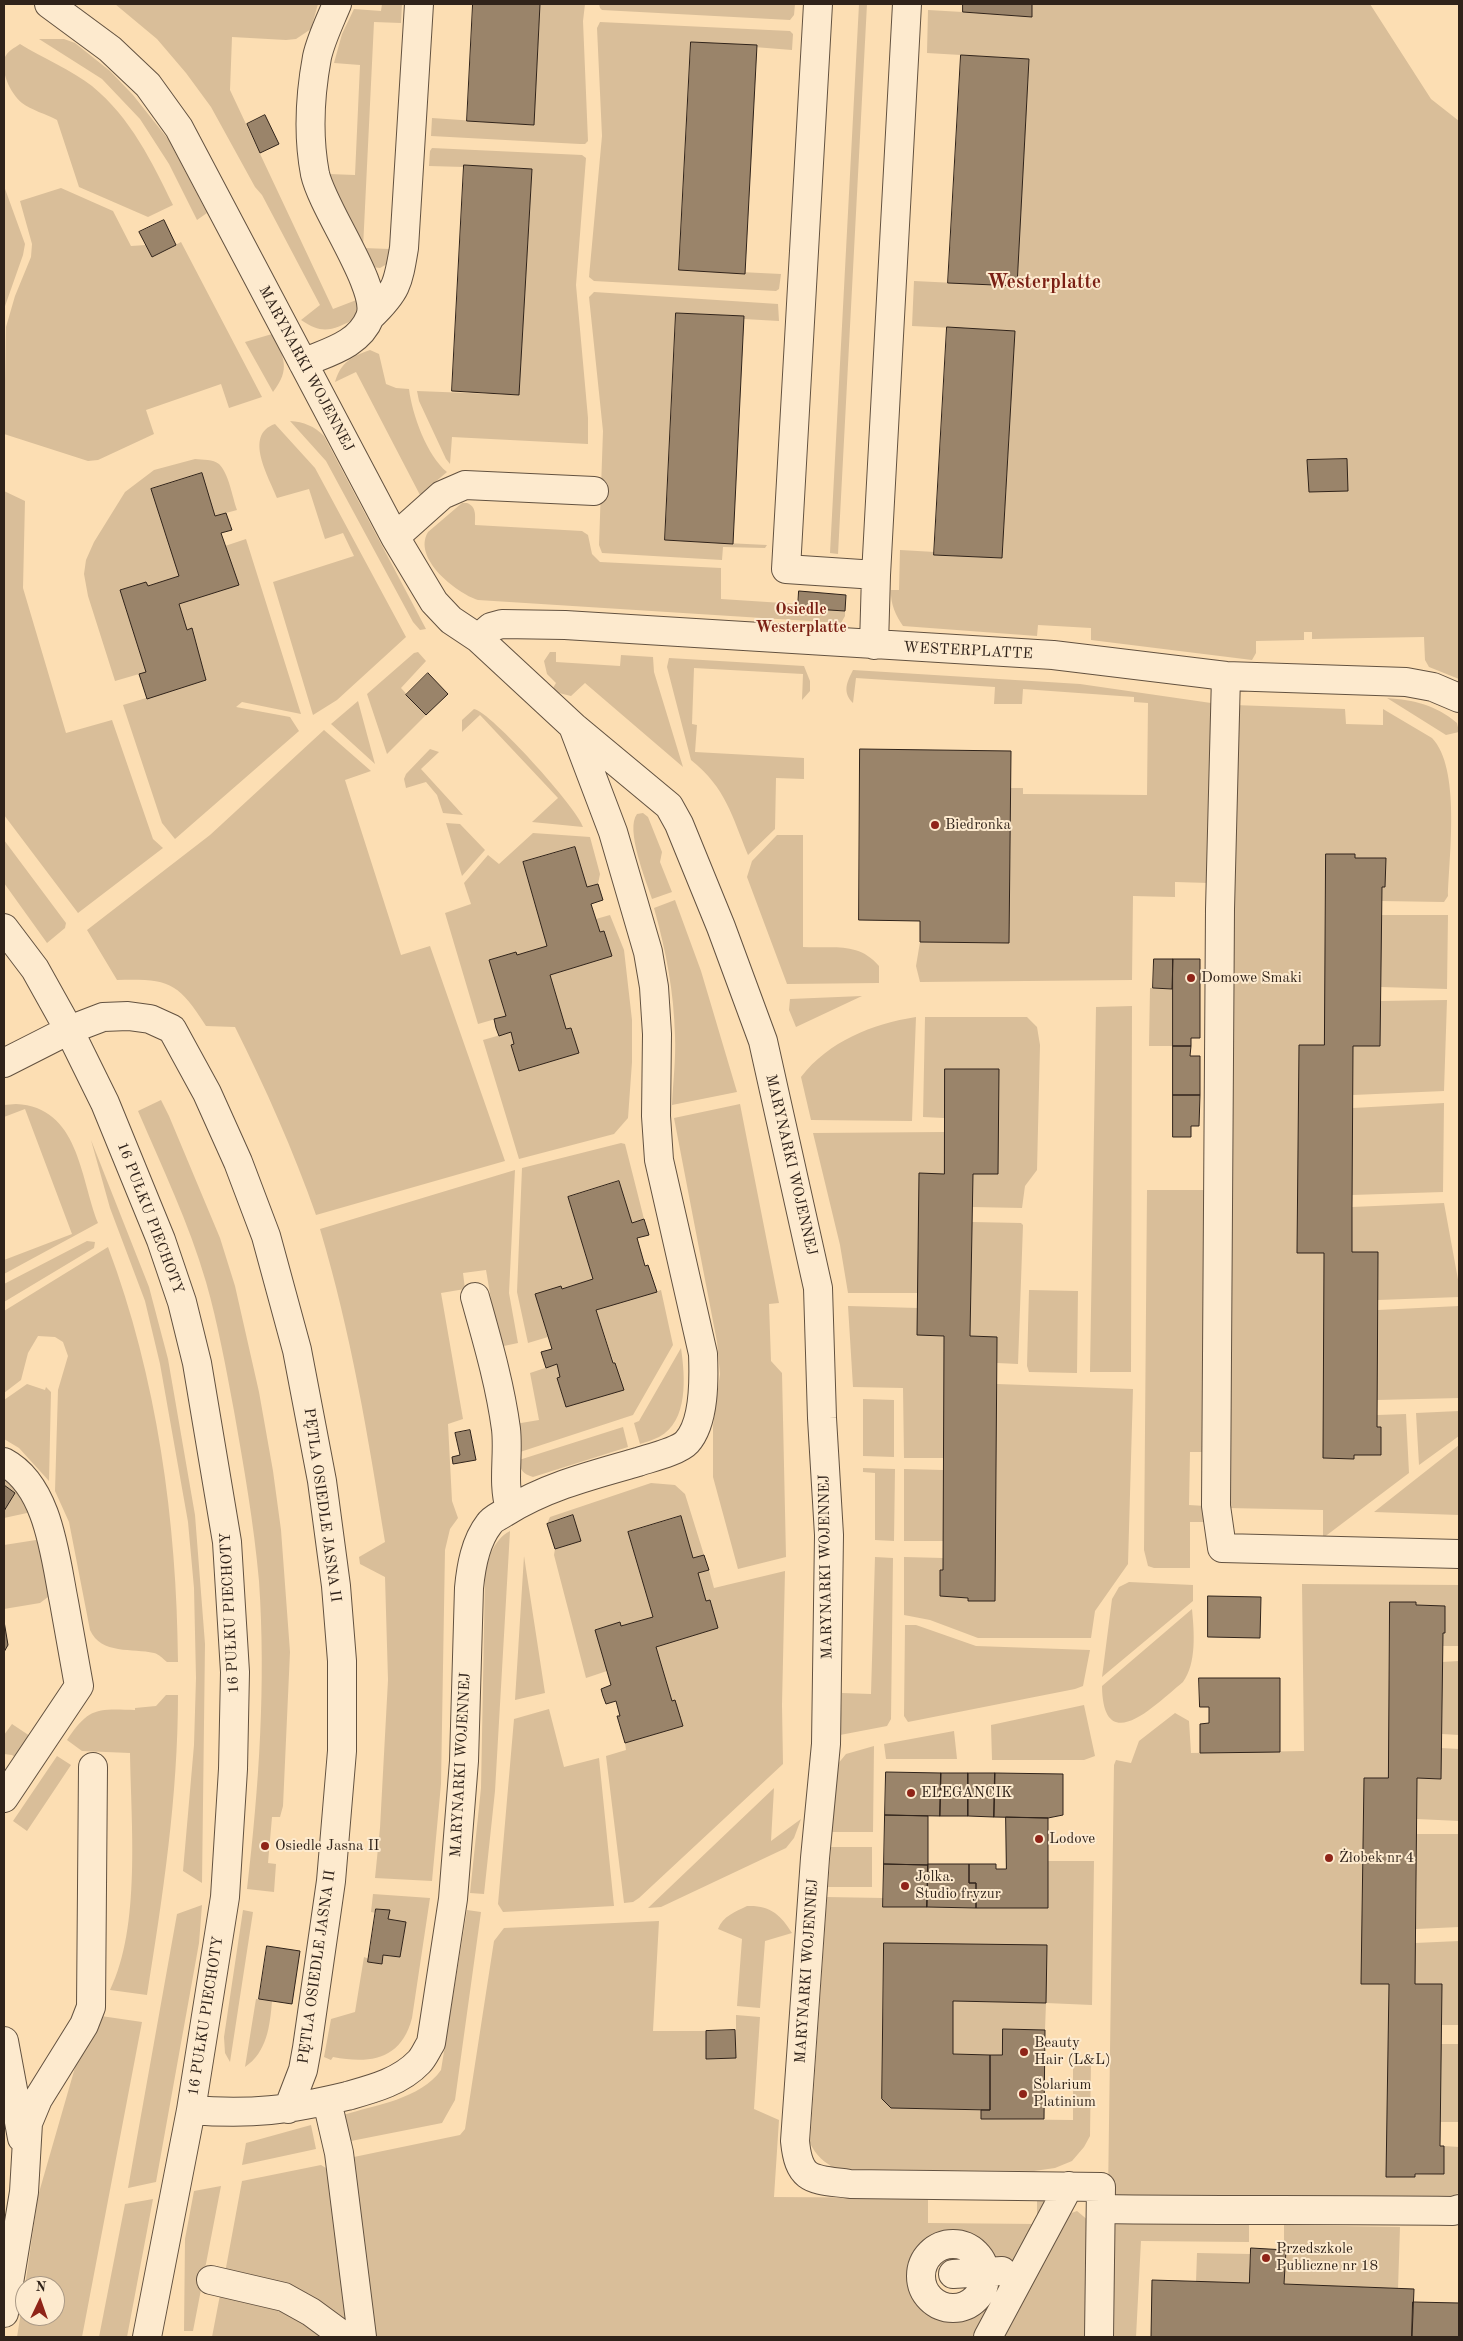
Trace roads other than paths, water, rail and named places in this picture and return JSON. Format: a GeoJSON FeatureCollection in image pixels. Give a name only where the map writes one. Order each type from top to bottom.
{"type":"FeatureCollection","features":[{"type":"Feature","properties":{"kind":"street","name":"MARYNARKI WOJENNEJ"},"geometry":{"type":"LineString","coordinates":[[49,4],[110,49],[142,79],[179,128],[395,537],[434,602],[451,620],[478,638],[574,727],[669,806],[679,824],[721,927],[763,1041],[818,1288],[822,1418],[829,1536],[826,1744],[795,2141],[796,2160],[802,2171],[815,2179],[850,2184],[1069,2186],[1101,2198],[1456,2210]]}},
{"type":"Feature","properties":{"kind":"street"},"geometry":{"type":"LineString","coordinates":[[336,4],[317,56],[311,124],[312,155],[316,176],[326,204],[365,280],[371,296],[370,317]]}},
{"type":"Feature","properties":{"kind":"street"},"geometry":{"type":"LineString","coordinates":[[303,363],[352,342],[370,317],[385,302],[396,287],[404,248],[419,4]]}},
{"type":"Feature","properties":{"kind":"street"},"geometry":{"type":"LineString","coordinates":[[818,4],[786,569],[876,575]]}},
{"type":"Feature","properties":{"kind":"street"},"geometry":{"type":"LineString","coordinates":[[874,645],[876,575],[907,4]]}},
{"type":"Feature","properties":{"kind":"street"},"geometry":{"type":"LineString","coordinates":[[395,537],[442,495],[466,486],[594,491]]}},
{"type":"Feature","properties":{"kind":"street","name":"WESTERPLATTE"},"geometry":{"type":"LineString","coordinates":[[478,638],[491,627],[522,623],[1053,655],[1226,676],[1406,682],[1432,687],[1459,698]]}},
{"type":"Feature","properties":{"kind":"street"},"geometry":{"type":"LineString","coordinates":[[1226,676],[1220,909],[1216,1506],[1222,1548],[1459,1554]]}},
{"type":"Feature","properties":{"kind":"street","name":"MARYNARKI WOJENNEJ"},"geometry":{"type":"LineString","coordinates":[[191,2110],[232,2114],[288,2109],[373,2089],[398,2078],[419,2062],[431,2043],[453,1899],[464,1761],[471,1567],[478,1544],[489,1522],[510,1509],[569,1482],[654,1458],[686,1442],[695,1427],[701,1406],[704,1380],[703,1354],[659,1160],[656,1116],[658,1034],[654,987],[648,952],[613,832],[574,727]]}},
{"type":"Feature","properties":{"kind":"street","name":"16 PUŁKU PIECHOTY"},"geometry":{"type":"LineString","coordinates":[[4,928],[35,969],[69,1030],[105,1102],[161,1240],[182,1302],[197,1363],[227,1542],[235,1672],[226,1897],[191,2110],[147,2337]]}},
{"type":"Feature","properties":{"kind":"street","name":"PĘTLA OSIEDLE JASNA II"},"geometry":{"type":"LineString","coordinates":[[4,1063],[69,1030],[103,1018],[128,1016],[150,1019],[172,1029],[207,1093],[238,1162],[266,1236],[297,1350],[322,1481],[336,1586],[342,1661],[342,1751],[331,1881],[307,2048],[303,2070],[288,2109]]}},
{"type":"Feature","properties":{"kind":"street"},"geometry":{"type":"LineString","coordinates":[[475,1296],[491,1354],[505,1424],[508,1446],[504,1480],[510,1509]]}},
{"type":"Feature","properties":{"kind":"street"},"geometry":{"type":"LineString","coordinates":[[4,1462],[22,1476],[33,1492],[44,1514],[52,1541],[79,1686],[4,1798]]}},
{"type":"Feature","properties":{"kind":"street"},"geometry":{"type":"LineString","coordinates":[[4,2313],[24,2192],[28,2123],[32,2110],[88,2017],[91,2007],[93,1767]]}},
{"type":"Feature","properties":{"kind":"street"},"geometry":{"type":"LineString","coordinates":[[4,2041],[26,2159]]}},
{"type":"Feature","properties":{"kind":"street"},"geometry":{"type":"LineString","coordinates":[[327,2100],[338,2153],[362,2337]]}},
{"type":"Feature","properties":{"kind":"street"},"geometry":{"type":"LineString","coordinates":[[988,2337],[1069,2186]]}},
{"type":"Feature","properties":{"kind":"street"},"geometry":{"type":"LineString","coordinates":[[1099,2337],[1101,2198]]}},
{"type":"Feature","properties":{"kind":"street"},"geometry":{"type":"LineString","coordinates":[[955,2243],[966,2246],[976,2252],[982,2261],[985,2272],[981,2293],[966,2306],[945,2308],[935,2303],[922,2288],[920,2277],[923,2262],[934,2249],[944,2244],[955,2243]]}},
{"type":"Feature","properties":{"kind":"street"},"geometry":{"type":"LineString","coordinates":[[934,2249],[953,2274]]}},
{"type":"Feature","properties":{"kind":"street"},"geometry":{"type":"LineString","coordinates":[[953,2274],[1024,2269]]}},
{"type":"Feature","properties":{"kind":"street"},"geometry":{"type":"LineString","coordinates":[[935,2303],[953,2274]]}},
{"type":"Feature","properties":{"kind":"street"},"geometry":{"type":"LineString","coordinates":[[211,2280],[284,2297],[311,2312],[345,2337]]}},
{"type":"Feature","properties":{"kind":"place","name":"Biedronka"},"geometry":{"type":"Point","coordinates":[935,825]}},
{"type":"Feature","properties":{"kind":"place","name":"Domowe Smaki"},"geometry":{"type":"Point","coordinates":[1191,978]}},
{"type":"Feature","properties":{"kind":"place","name":"ELEGANCIK"},"geometry":{"type":"Point","coordinates":[911,1793]}},
{"type":"Feature","properties":{"kind":"place","name":"Lodove"},"geometry":{"type":"Point","coordinates":[1039,1839]}},
{"type":"Feature","properties":{"kind":"place","name":"Osiedle Jasna II"},"geometry":{"type":"Point","coordinates":[265,1846]}},
{"type":"Feature","properties":{"kind":"place","name":"Żłobek nr 4"},"geometry":{"type":"Point","coordinates":[1329,1858]}},
{"type":"Feature","properties":{"kind":"place","name":"Jolka. Studio fryzur"},"geometry":{"type":"Point","coordinates":[905,1886]}},
{"type":"Feature","properties":{"kind":"place","name":"Beauty Hair (L&L)"},"geometry":{"type":"Point","coordinates":[1024,2052]}},
{"type":"Feature","properties":{"kind":"place","name":"Solarium Platinium"},"geometry":{"type":"Point","coordinates":[1023,2094]}},
{"type":"Feature","properties":{"kind":"place","name":"Przedszkole Publiczne nr 18"},"geometry":{"type":"Point","coordinates":[1266,2258]}},
{"type":"Feature","properties":{"kind":"district","name":"Westerplatte"},"geometry":{"type":"Point","coordinates":[1044,283]}},
{"type":"Feature","properties":{"kind":"district","name":"Osiedle Westerplatte"},"geometry":{"type":"Point","coordinates":[801,619]}}]}
